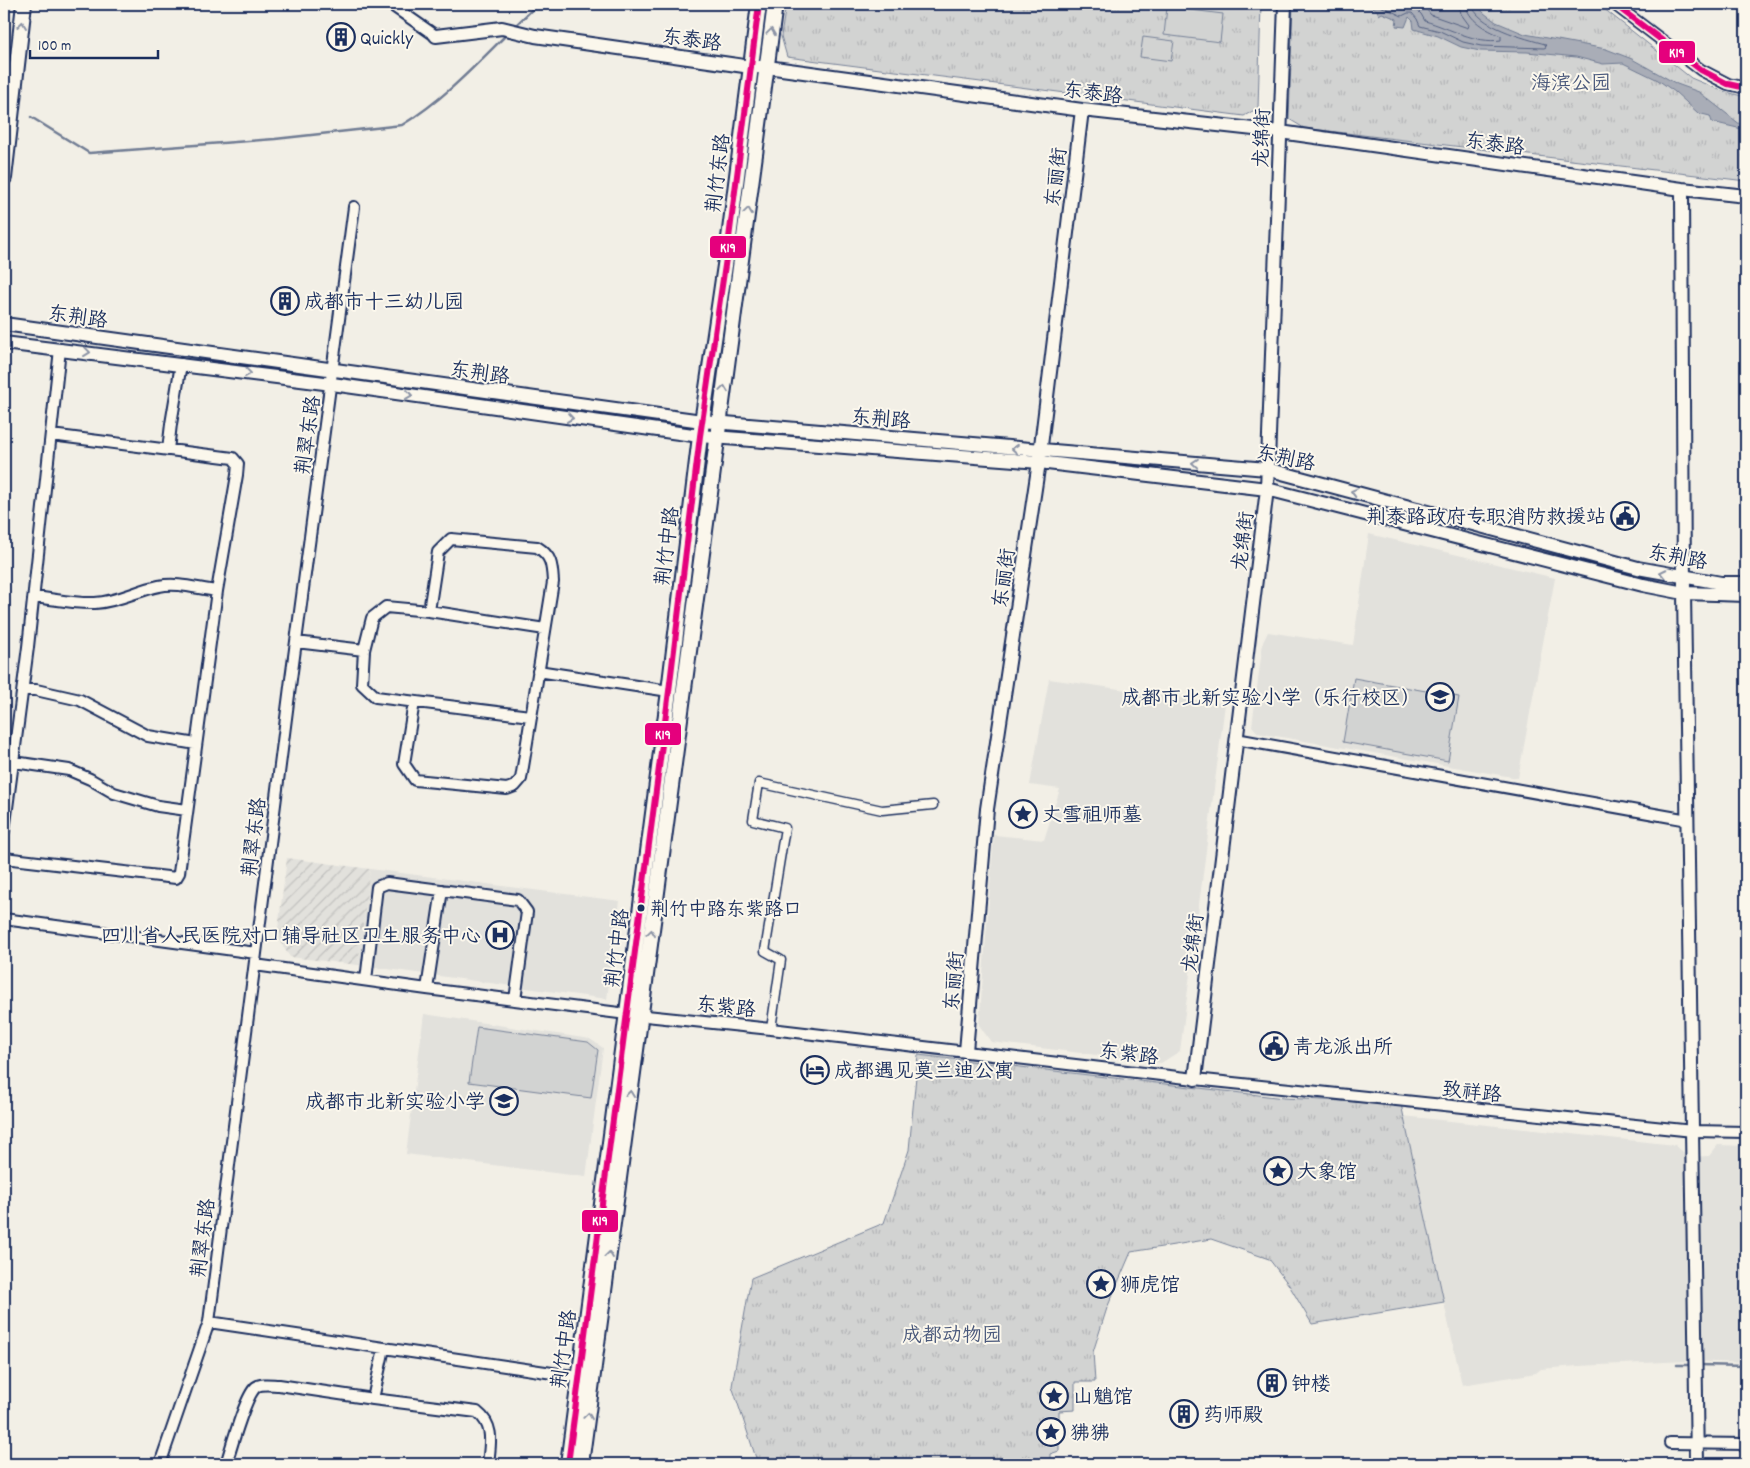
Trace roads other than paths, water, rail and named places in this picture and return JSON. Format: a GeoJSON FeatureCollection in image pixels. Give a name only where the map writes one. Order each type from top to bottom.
{"type":"FeatureCollection","features":[{"type":"Feature","properties":{"kind":"main road"},"geometry":{"type":"LineString","coordinates":[[4,178],[24,4]]}},
{"type":"Feature","properties":{"kind":"main road","name":"荆竹东路"},"geometry":{"type":"LineString","coordinates":[[700,436],[759,4]]}},
{"type":"Feature","properties":{"kind":"main road","name":"荆竹中路"},"geometry":{"type":"LineString","coordinates":[[581,1464],[586,1378],[634,1014],[717,437],[775,4]]}},
{"type":"Feature","properties":{"kind":"main road","name":"荆竹中路"},"geometry":{"type":"LineString","coordinates":[[634,1014],[669,691],[700,436]]}},
{"type":"Feature","properties":{"kind":"main road","name":"荆竹中路"},"geometry":{"type":"LineString","coordinates":[[568,1464],[586,1378]]}},
{"type":"Feature","properties":{"kind":"street"},"geometry":{"type":"LineString","coordinates":[[390,4],[436,36]]}},
{"type":"Feature","properties":{"kind":"street","name":"龙绵街"},"geometry":{"type":"LineString","coordinates":[[1195,1079],[1267,489],[1284,4]]}},
{"type":"Feature","properties":{"kind":"street"},"geometry":{"type":"LineString","coordinates":[[1614,4],[1701,70],[1728,84],[1746,88]]}},
{"type":"Feature","properties":{"kind":"street","name":"东泰路"},"geometry":{"type":"LineString","coordinates":[[436,36],[502,28],[536,36],[751,67],[767,67],[1082,110],[1280,132],[1682,189],[1746,196]]}},
{"type":"Feature","properties":{"kind":"street","name":"东丽街"},"geometry":{"type":"LineString","coordinates":[[966,1051],[987,809],[1040,456],[1082,110]]}},
{"type":"Feature","properties":{"kind":"street"},"geometry":{"type":"LineString","coordinates":[[1682,189],[1684,593],[1697,1464]]}},
{"type":"Feature","properties":{"kind":"street","name":"荆翠东路"},"geometry":{"type":"LineString","coordinates":[[160,1464],[209,1322],[354,207]]}},
{"type":"Feature","properties":{"kind":"street","name":"东荆路"},"geometry":{"type":"LineString","coordinates":[[4,324],[702,421],[1040,456],[1267,489],[1624,580],[1684,593],[1746,595]]}},
{"type":"Feature","properties":{"kind":"street","name":"东荆路"},"geometry":{"type":"LineString","coordinates":[[4,343],[332,384],[700,436],[1267,469],[1638,568],[1721,583],[1746,583]]}},
{"type":"Feature","properties":{"kind":"street"},"geometry":{"type":"LineString","coordinates":[[4,831],[34,596],[60,349]]}},
{"type":"Feature","properties":{"kind":"street"},"geometry":{"type":"LineString","coordinates":[[168,450],[170,424],[181,364]]}},
{"type":"Feature","properties":{"kind":"street"},"geometry":{"type":"LineString","coordinates":[[4,858],[176,878],[179,872],[217,591],[238,464],[233,458],[51,435]]}},
{"type":"Feature","properties":{"kind":"street"},"geometry":{"type":"LineString","coordinates":[[414,702],[404,764],[415,780],[507,789],[515,786],[521,780],[553,582],[552,568],[547,553],[538,547],[451,539],[438,552],[429,612]]}},
{"type":"Feature","properties":{"kind":"street"},"geometry":{"type":"LineString","coordinates":[[34,596],[96,604],[130,597],[144,590],[161,586],[174,585],[217,591]]}},
{"type":"Feature","properties":{"kind":"street"},"geometry":{"type":"LineString","coordinates":[[530,716],[376,697],[362,684],[364,650],[372,618],[386,607],[545,629]]}},
{"type":"Feature","properties":{"kind":"street"},"geometry":{"type":"LineString","coordinates":[[296,642],[364,650]]}},
{"type":"Feature","properties":{"kind":"street"},"geometry":{"type":"LineString","coordinates":[[538,671],[669,691]]}},
{"type":"Feature","properties":{"kind":"street"},"geometry":{"type":"LineString","coordinates":[[23,690],[36,690],[80,700],[148,736],[196,744]]}},
{"type":"Feature","properties":{"kind":"street"},"geometry":{"type":"LineString","coordinates":[[1236,739],[1688,820]]}},
{"type":"Feature","properties":{"kind":"street"},"geometry":{"type":"LineString","coordinates":[[14,762],[69,770],[90,779],[114,793],[158,806],[187,810]]}},
{"type":"Feature","properties":{"kind":"street"},"geometry":{"type":"LineString","coordinates":[[771,1029],[781,960],[765,951],[785,828],[753,820],[759,783],[882,810],[933,805]]}},
{"type":"Feature","properties":{"kind":"street"},"geometry":{"type":"LineString","coordinates":[[366,980],[377,887],[387,883],[518,900],[527,912],[515,1000]]}},
{"type":"Feature","properties":{"kind":"street"},"geometry":{"type":"LineString","coordinates":[[427,989],[442,890]]}},
{"type":"Feature","properties":{"kind":"street"},"geometry":{"type":"LineString","coordinates":[[4,919],[256,953]]}},
{"type":"Feature","properties":{"kind":"street","name":"东紫路"},"geometry":{"type":"LineString","coordinates":[[255,966],[515,1000],[1195,1079]]}},
{"type":"Feature","properties":{"kind":"street","name":"致祥路"},"geometry":{"type":"LineString","coordinates":[[1195,1079],[1693,1132],[1746,1132]]}},
{"type":"Feature","properties":{"kind":"street"},"geometry":{"type":"LineString","coordinates":[[209,1322],[586,1378]]}},
{"type":"Feature","properties":{"kind":"street"},"geometry":{"type":"LineString","coordinates":[[373,1400],[384,1348]]}},
{"type":"Feature","properties":{"kind":"street"},"geometry":{"type":"LineString","coordinates":[[226,1464],[249,1397],[256,1387],[266,1385],[279,1385],[373,1400],[478,1412],[485,1418],[489,1426],[490,1448],[488,1464]]}},
{"type":"Feature","properties":{"kind":"street"},"geometry":{"type":"LineString","coordinates":[[1670,1442],[1746,1444]]}},
{"type":"Feature","properties":{"kind":"water"},"geometry":{"type":"Polygon","coordinates":[[[1368,4],[1476,4],[1496,22],[1525,34],[1606,49],[1632,59],[1677,84],[1699,92],[1746,129],[1712,122],[1710,116],[1698,113],[1675,92],[1658,80],[1623,63],[1603,64],[1576,57],[1527,52],[1480,51],[1461,47],[1438,36],[1414,29],[1413,21],[1409,17],[1405,27],[1396,26],[1397,19],[1382,13],[1379,15],[1377,10],[1368,4]]]}},
{"type":"Feature","properties":{"kind":"waterway"},"geometry":{"type":"LineString","coordinates":[[515,26],[538,4]]}},
{"type":"Feature","properties":{"kind":"waterway"},"geometry":{"type":"LineString","coordinates":[[31,117],[89,153],[275,139],[402,125],[417,116],[444,94],[508,33]]}},
{"type":"Feature","properties":{"kind":"waterway"},"geometry":{"type":"LineString","coordinates":[[1677,1365],[1691,1365]]}},
{"type":"Feature","properties":{"kind":"waterway"},"geometry":{"type":"LineString","coordinates":[[1699,1365],[1746,1366]]}},
{"type":"Feature","properties":{"kind":"place","name":"Quickly"},"geometry":{"type":"Point","coordinates":[341,37]}},
{"type":"Feature","properties":{"kind":"place","name":"成都市十三幼儿园"},"geometry":{"type":"Point","coordinates":[285,301]}},
{"type":"Feature","properties":{"kind":"place","name":"荆泰路政府专职消防救援站"},"geometry":{"type":"Point","coordinates":[1625,516]}},
{"type":"Feature","properties":{"kind":"place","name":"成都市北新实验小学（乐行校区）"},"geometry":{"type":"Point","coordinates":[1440,697]}},
{"type":"Feature","properties":{"kind":"place","name":"丈雪祖师墓"},"geometry":{"type":"Point","coordinates":[1023,814]}},
{"type":"Feature","properties":{"kind":"place","name":"荆竹中路东紫路口"},"geometry":{"type":"Point","coordinates":[641,908]}},
{"type":"Feature","properties":{"kind":"place","name":"四川省人民医院对口辅导社区卫生服务中心"},"geometry":{"type":"Point","coordinates":[500,935]}},
{"type":"Feature","properties":{"kind":"place","name":"青龙派出所"},"geometry":{"type":"Point","coordinates":[1274,1046]}},
{"type":"Feature","properties":{"kind":"place","name":"成都遇见莫兰迪公寓"},"geometry":{"type":"Point","coordinates":[815,1070]}},
{"type":"Feature","properties":{"kind":"place","name":"成都市北新实验小学"},"geometry":{"type":"Point","coordinates":[504,1101]}},
{"type":"Feature","properties":{"kind":"place","name":"大象馆"},"geometry":{"type":"Point","coordinates":[1278,1171]}},
{"type":"Feature","properties":{"kind":"place","name":"狮虎馆"},"geometry":{"type":"Point","coordinates":[1101,1284]}},
{"type":"Feature","properties":{"kind":"place","name":"钟楼"},"geometry":{"type":"Point","coordinates":[1272,1383]}},
{"type":"Feature","properties":{"kind":"place","name":"山魈馆"},"geometry":{"type":"Point","coordinates":[1054,1396]}},
{"type":"Feature","properties":{"kind":"place","name":"药师殿"},"geometry":{"type":"Point","coordinates":[1184,1414]}},
{"type":"Feature","properties":{"kind":"place","name":"狒狒"},"geometry":{"type":"Point","coordinates":[1051,1432]}},
{"type":"Feature","properties":{"kind":"park label","name":"海滨公园"},"geometry":{"type":"Point","coordinates":[1571,82]}},
{"type":"Feature","properties":{"kind":"park label","name":"成都动物园"},"geometry":{"type":"Point","coordinates":[952,1334]}}]}
